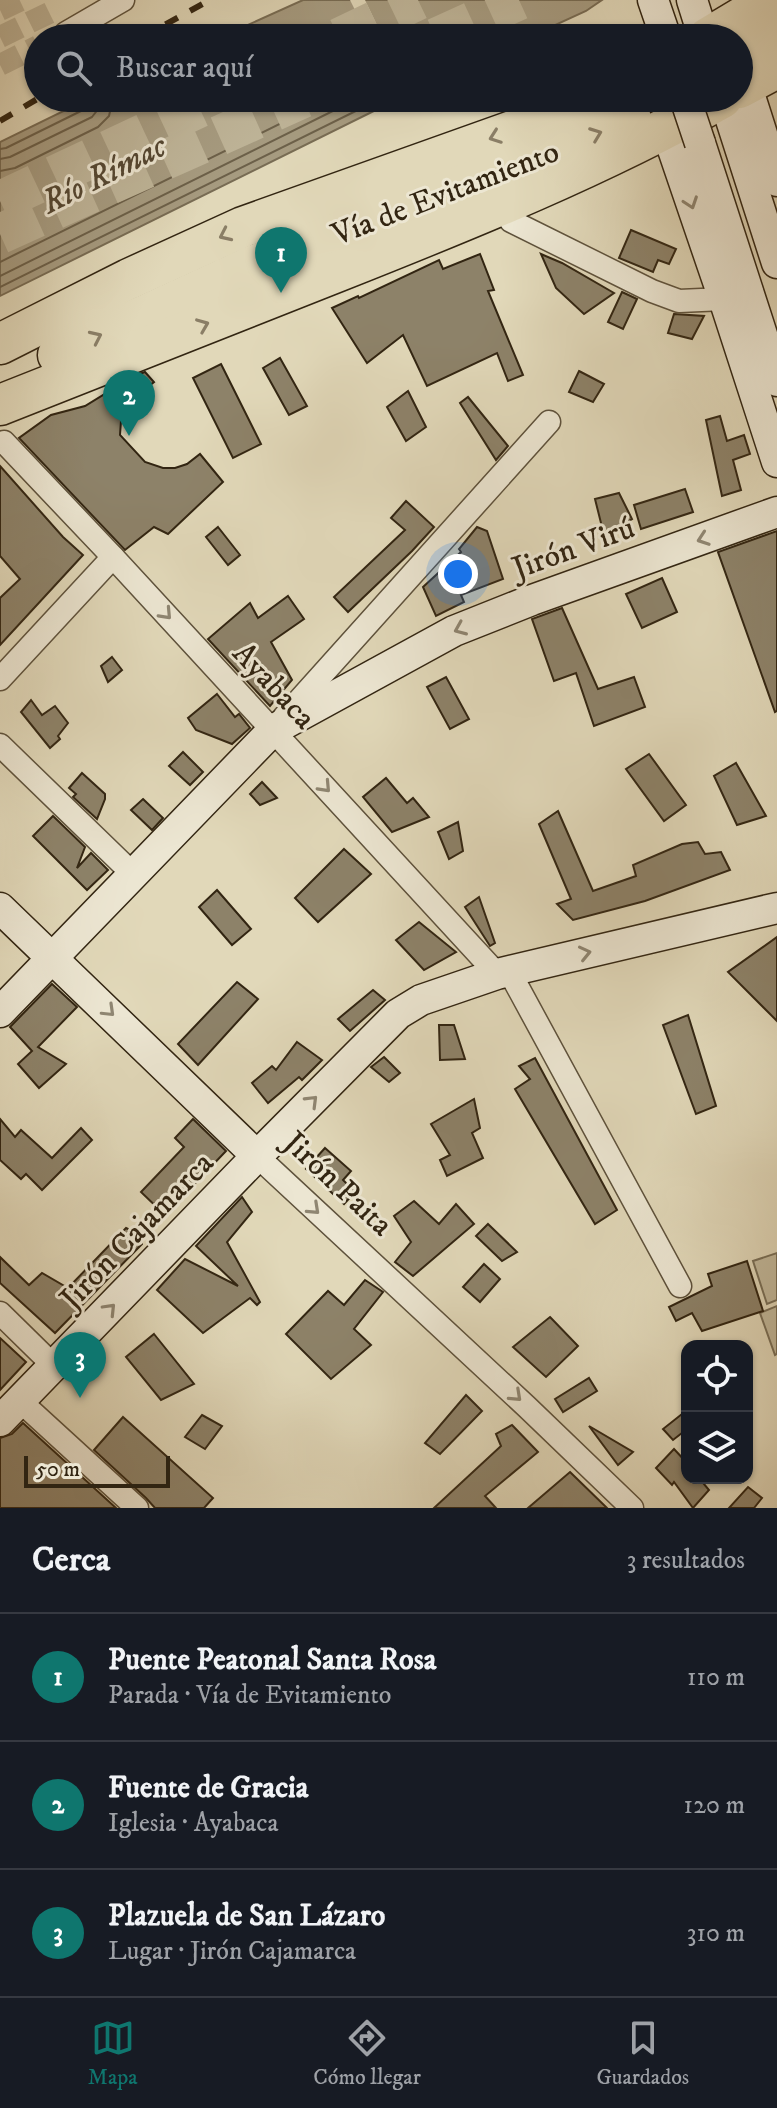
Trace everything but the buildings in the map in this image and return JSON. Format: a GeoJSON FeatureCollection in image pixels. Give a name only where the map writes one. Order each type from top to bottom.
{"type":"FeatureCollection","features":[{"type":"Feature","properties":{"kind":"highway"},"geometry":{"type":"LineString","coordinates":[[730,24],[771,0]]}},
{"type":"Feature","properties":{"kind":"highway"},"geometry":{"type":"LineString","coordinates":[[753,69],[777,34]]}},
{"type":"Feature","properties":{"kind":"highway","name":"Vía de Evitamiento"},"geometry":{"type":"LineString","coordinates":[[0,344],[129,279],[243,227],[560,112]]}},
{"type":"Feature","properties":{"kind":"highway"},"geometry":{"type":"LineString","coordinates":[[2,424],[612,157],[680,117]]}},
{"type":"Feature","properties":{"kind":"highway","name":"Vía de Evitamiento"},"geometry":{"type":"LineString","coordinates":[[0,383],[252,266],[611,128],[680,117]]}},
{"type":"Feature","properties":{"kind":"main road"},"geometry":{"type":"LineString","coordinates":[[653,0],[661,24]]}},
{"type":"Feature","properties":{"kind":"main road"},"geometry":{"type":"LineString","coordinates":[[692,0],[701,24]]}},
{"type":"Feature","properties":{"kind":"main road"},"geometry":{"type":"LineString","coordinates":[[745,112],[777,263]]}},
{"type":"Feature","properties":{"kind":"main road"},"geometry":{"type":"LineString","coordinates":[[750,112],[777,181]]}},
{"type":"Feature","properties":{"kind":"main road"},"geometry":{"type":"LineString","coordinates":[[680,117],[724,299],[777,462]]}},
{"type":"Feature","properties":{"kind":"main road"},"geometry":{"type":"LineString","coordinates":[[680,117],[777,381]]}},
{"type":"Feature","properties":{"kind":"main road","name":"Jirón Virú"},"geometry":{"type":"LineString","coordinates":[[0,1012],[273,730],[454,631],[777,512]]}},
{"type":"Feature","properties":{"kind":"main road","name":"Jirón Paita"},"geometry":{"type":"LineString","coordinates":[[0,908],[257,1156]]}},
{"type":"Feature","properties":{"kind":"main road","name":"Jirón Cajamarca"},"geometry":{"type":"LineString","coordinates":[[10,1411],[398,1014],[421,1000],[503,972],[777,908]]}},
{"type":"Feature","properties":{"kind":"street"},"geometry":{"type":"LineString","coordinates":[[82,24],[123,0]]}},
{"type":"Feature","properties":{"kind":"street"},"geometry":{"type":"LineString","coordinates":[[511,221],[679,301],[724,299]]}},
{"type":"Feature","properties":{"kind":"street","name":"Jirón Virú"},"geometry":{"type":"LineString","coordinates":[[273,730],[549,422]]}},
{"type":"Feature","properties":{"kind":"street","name":"Ayabaca"},"geometry":{"type":"LineString","coordinates":[[2,424],[113,557],[503,972],[680,1286]]}},
{"type":"Feature","properties":{"kind":"street"},"geometry":{"type":"LineString","coordinates":[[0,679],[113,557]]}},
{"type":"Feature","properties":{"kind":"street"},"geometry":{"type":"LineString","coordinates":[[0,745],[133,874]]}},
{"type":"Feature","properties":{"kind":"street","name":"Jirón Paita"},"geometry":{"type":"LineString","coordinates":[[257,1156],[632,1508]]}},
{"type":"Feature","properties":{"kind":"street"},"geometry":{"type":"LineString","coordinates":[[0,1313],[54,1366]]}},
{"type":"Feature","properties":{"kind":"street"},"geometry":{"type":"LineString","coordinates":[[10,1411],[137,1508]]}},
{"type":"Feature","properties":{"kind":"shaded area"},"geometry":{"type":"Polygon","coordinates":[[[777,1253],[777,1300],[767,1304],[753,1261],[777,1253]]]}},
{"type":"Feature","properties":{"kind":"shaded area"},"geometry":{"type":"Polygon","coordinates":[[[777,1306],[777,1354],[775,1355],[760,1313],[777,1306]]]}},
{"type":"Feature","properties":{"kind":"water"},"geometry":{"type":"Polygon","coordinates":[[[303,0],[602,0],[558,24],[250,24],[303,0]]]}},
{"type":"Feature","properties":{"kind":"water","name":"Río Rímac"},"geometry":{"type":"Polygon","coordinates":[[[61,112],[372,112],[0,296],[0,142],[61,112]]]}},
{"type":"Feature","properties":{"kind":"pier"},"geometry":{"type":"Polygon","coordinates":[[[350,0],[365,0],[376,24],[362,24],[350,0]]]}},
{"type":"Feature","properties":{"kind":"tunnel"},"geometry":{"type":"LineString","coordinates":[[0,10],[21,0]]}},
{"type":"Feature","properties":{"kind":"tunnel"},"geometry":{"type":"LineString","coordinates":[[368,24],[418,0]]}},
{"type":"Feature","properties":{"kind":"tunnel"},"geometry":{"type":"LineString","coordinates":[[467,24],[519,0]]}},
{"type":"Feature","properties":{"kind":"tunnel"},"geometry":{"type":"LineString","coordinates":[[26,24],[53,11]]}},
{"type":"Feature","properties":{"kind":"tunnel"},"geometry":{"type":"LineString","coordinates":[[0,37],[24,25]]}},
{"type":"Feature","properties":{"kind":"tunnel"},"geometry":{"type":"LineString","coordinates":[[0,65],[24,53]]}},
{"type":"Feature","properties":{"kind":"tunnel"},"geometry":{"type":"LineString","coordinates":[[0,201],[190,112]]}},
{"type":"Feature","properties":{"kind":"tunnel"},"geometry":{"type":"LineString","coordinates":[[0,234],[272,112]]}},
{"type":"Feature","properties":{"kind":"railway"},"geometry":{"type":"LineString","coordinates":[[166,24],[210,0]]}},
{"type":"Feature","properties":{"kind":"railway"},"geometry":{"type":"LineString","coordinates":[[0,121],[24,107]]}},
{"type":"Feature","properties":{"kind":"place","name":"Puente Peatonal Santa Rosa"},"geometry":{"type":"Point","coordinates":[281,293]}},
{"type":"Feature","properties":{"kind":"place","name":"Fuente de Gracia"},"geometry":{"type":"Point","coordinates":[129,436]}},
{"type":"Feature","properties":{"kind":"place","name":"Plazuela de San Lázaro"},"geometry":{"type":"Point","coordinates":[80,1398]}}]}
